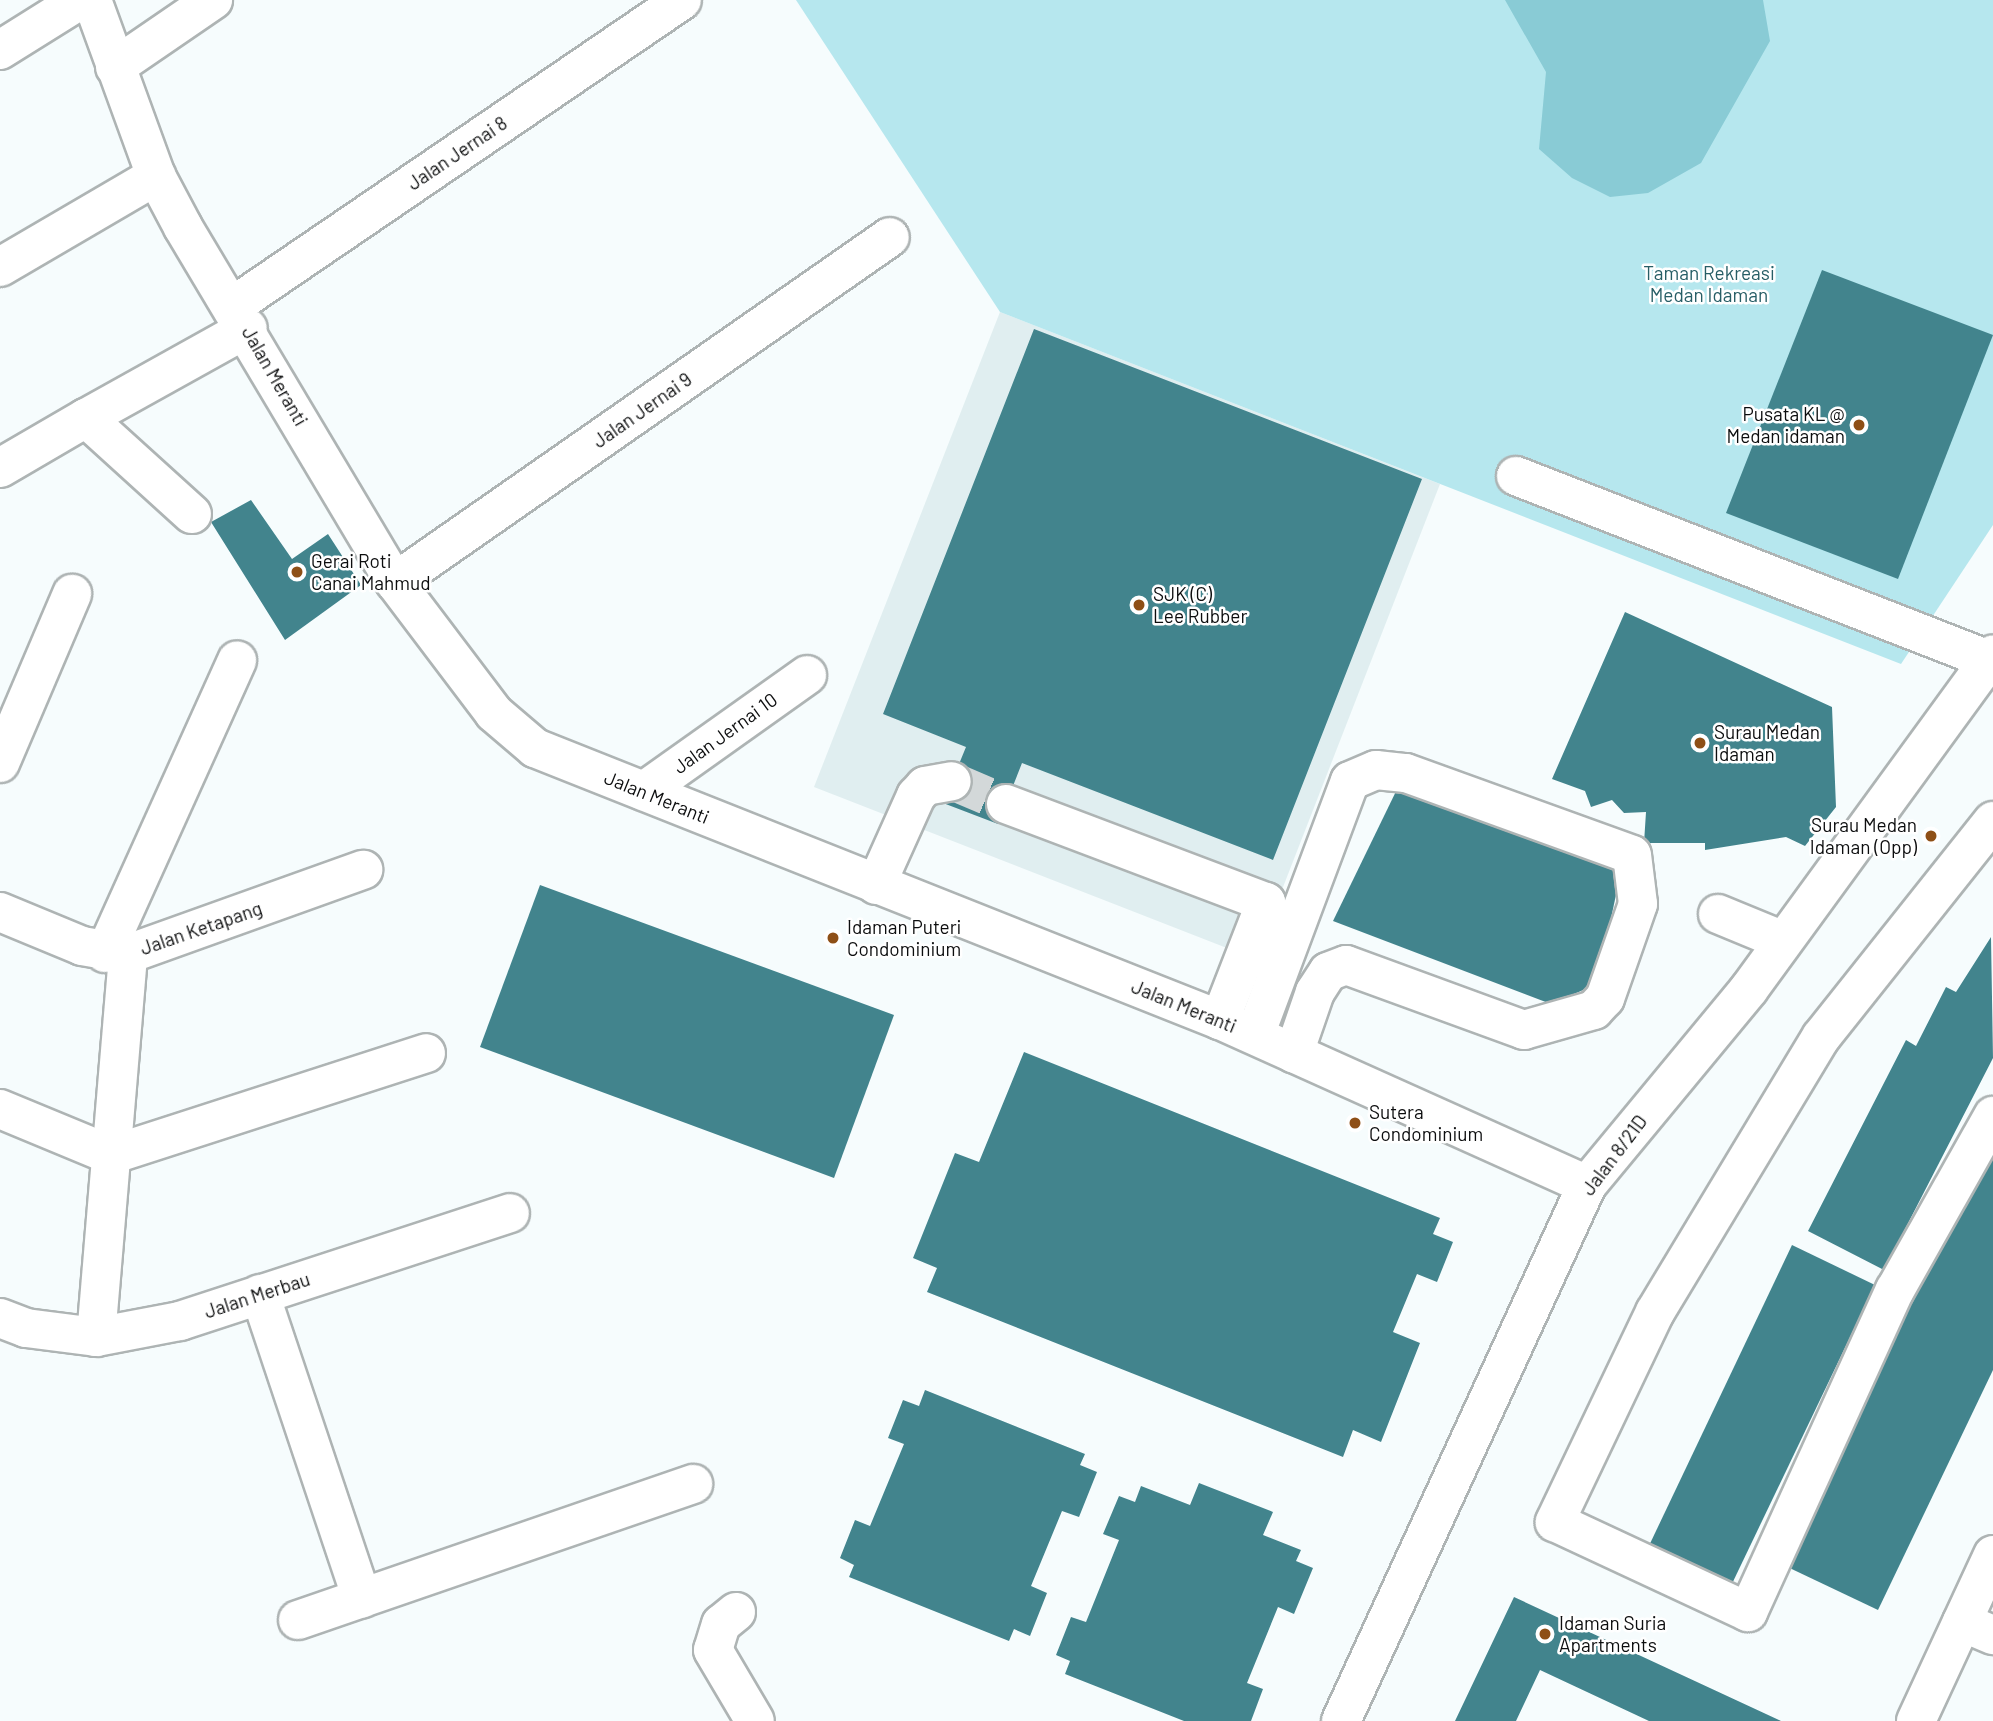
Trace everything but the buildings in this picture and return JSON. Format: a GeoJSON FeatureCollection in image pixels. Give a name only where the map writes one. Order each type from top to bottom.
{"type":"FeatureCollection","features":[{"type":"Feature","properties":{"kind":"street"},"geometry":{"type":"LineString","coordinates":[[0,50],[80,0]]}},
{"type":"Feature","properties":{"kind":"street","name":"Jalan Meranti"},"geometry":{"type":"LineString","coordinates":[[92,0],[156,177],[395,582],[494,713],[535,748],[1220,1020],[1587,1185]]}},
{"type":"Feature","properties":{"kind":"street"},"geometry":{"type":"LineString","coordinates":[[115,67],[213,0]]}},
{"type":"Feature","properties":{"kind":"street","name":"Jalan Jernai 8"},"geometry":{"type":"LineString","coordinates":[[0,468],[86,418],[240,317],[681,0]]}},
{"type":"Feature","properties":{"kind":"street"},"geometry":{"type":"LineString","coordinates":[[0,267],[156,177]]}},
{"type":"Feature","properties":{"kind":"street","name":"Jalan Jernai 9"},"geometry":{"type":"LineString","coordinates":[[395,582],[890,237]]}},
{"type":"Feature","properties":{"kind":"street"},"geometry":{"type":"LineString","coordinates":[[86,418],[192,514]]}},
{"type":"Feature","properties":{"kind":"street"},"geometry":{"type":"LineString","coordinates":[[1516,476],[1986,680]]}},
{"type":"Feature","properties":{"kind":"street"},"geometry":{"type":"LineString","coordinates":[[0,763],[72,594]]}},
{"type":"Feature","properties":{"kind":"street"},"geometry":{"type":"LineString","coordinates":[[96,1337],[111,1155],[116,953],[237,660]]}},
{"type":"Feature","properties":{"kind":"street","name":"Jalan Jernai 10"},"geometry":{"type":"LineString","coordinates":[[644,791],[807,675]]}},
{"type":"Feature","properties":{"kind":"street","name":"Jalan 8/21D"},"geometry":{"type":"LineString","coordinates":[[1341,1721],[1587,1185],[1986,680]]}},
{"type":"Feature","properties":{"kind":"street"},"geometry":{"type":"LineString","coordinates":[[1255,1035],[1350,781],[1376,770],[1405,773],[1632,855],[1638,904],[1605,998],[1594,1010],[1524,1030],[1346,965],[1328,972],[1315,992],[1294,1053]]}},
{"type":"Feature","properties":{"kind":"street"},"geometry":{"type":"LineString","coordinates":[[876,885],[916,796],[925,786],[952,781]]}},
{"type":"Feature","properties":{"kind":"street"},"geometry":{"type":"LineString","coordinates":[[1006,804],[1266,902],[1220,1020]]}},
{"type":"Feature","properties":{"kind":"street"},"geometry":{"type":"LineString","coordinates":[[1993,821],[1821,1037],[1655,1311],[1555,1521],[1748,1612],[1895,1290],[1993,1116]]}},
{"type":"Feature","properties":{"kind":"street","name":"Jalan Ketapang"},"geometry":{"type":"LineString","coordinates":[[116,953],[363,870]]}},
{"type":"Feature","properties":{"kind":"street"},"geometry":{"type":"LineString","coordinates":[[0,912],[116,953]]}},
{"type":"Feature","properties":{"kind":"street"},"geometry":{"type":"LineString","coordinates":[[1718,914],[1781,940]]}},
{"type":"Feature","properties":{"kind":"street"},"geometry":{"type":"LineString","coordinates":[[0,1110],[111,1155],[426,1053]]}},
{"type":"Feature","properties":{"kind":"street","name":"Jalan Merbau"},"geometry":{"type":"LineString","coordinates":[[0,1318],[26,1328],[96,1337],[180,1321],[510,1213]]}},
{"type":"Feature","properties":{"kind":"street"},"geometry":{"type":"LineString","coordinates":[[260,1294],[362,1598]]}},
{"type":"Feature","properties":{"kind":"street"},"geometry":{"type":"LineString","coordinates":[[298,1620],[693,1484]]}},
{"type":"Feature","properties":{"kind":"street"},"geometry":{"type":"LineString","coordinates":[[1916,1721],[1978,1629],[1993,1555]]}},
{"type":"Feature","properties":{"kind":"street"},"geometry":{"type":"LineString","coordinates":[[736,1612],[721,1624],[713,1650],[755,1721]]}},
{"type":"Feature","properties":{"kind":"shaded area"},"geometry":{"type":"Polygon","coordinates":[[[1505,0],[1763,0],[1770,41],[1701,163],[1648,193],[1610,197],[1572,178],[1539,149],[1546,72],[1505,0]]]}},
{"type":"Feature","properties":{"kind":"shaded area","name":"SJK (C) Lee Rubber"},"geometry":{"type":"Polygon","coordinates":[[[1000,312],[1440,484],[1255,959],[814,787],[1000,312]]]}},
{"type":"Feature","properties":{"kind":"green space","name":"Taman Rekreasi Medan Idaman"},"geometry":{"type":"Polygon","coordinates":[[[796,0],[1993,0],[1993,525],[1901,664],[1000,312],[796,0]]]}},
{"type":"Feature","properties":{"kind":"tunnel"},"geometry":{"type":"LineString","coordinates":[[952,781],[1006,804]]}},
{"type":"Feature","properties":{"kind":"place","name":"Pusata KL @ Medan idaman"},"geometry":{"type":"Point","coordinates":[1859,425]}},
{"type":"Feature","properties":{"kind":"place","name":"Gerai Roti Canai Mahmud"},"geometry":{"type":"Point","coordinates":[297,572]}},
{"type":"Feature","properties":{"kind":"place","name":"SJK (C) Lee Rubber"},"geometry":{"type":"Point","coordinates":[1139,605]}},
{"type":"Feature","properties":{"kind":"place","name":"Surau Medan Idaman"},"geometry":{"type":"Point","coordinates":[1700,743]}},
{"type":"Feature","properties":{"kind":"place","name":"Surau Medan Idaman (Opp)"},"geometry":{"type":"Point","coordinates":[1931,836]}},
{"type":"Feature","properties":{"kind":"place","name":"Idaman Puteri Condominium"},"geometry":{"type":"Point","coordinates":[833,938]}},
{"type":"Feature","properties":{"kind":"place","name":"Sutera Condominium"},"geometry":{"type":"Point","coordinates":[1355,1123]}},
{"type":"Feature","properties":{"kind":"place","name":"Idaman Suria Apartments"},"geometry":{"type":"Point","coordinates":[1545,1634]}}]}
